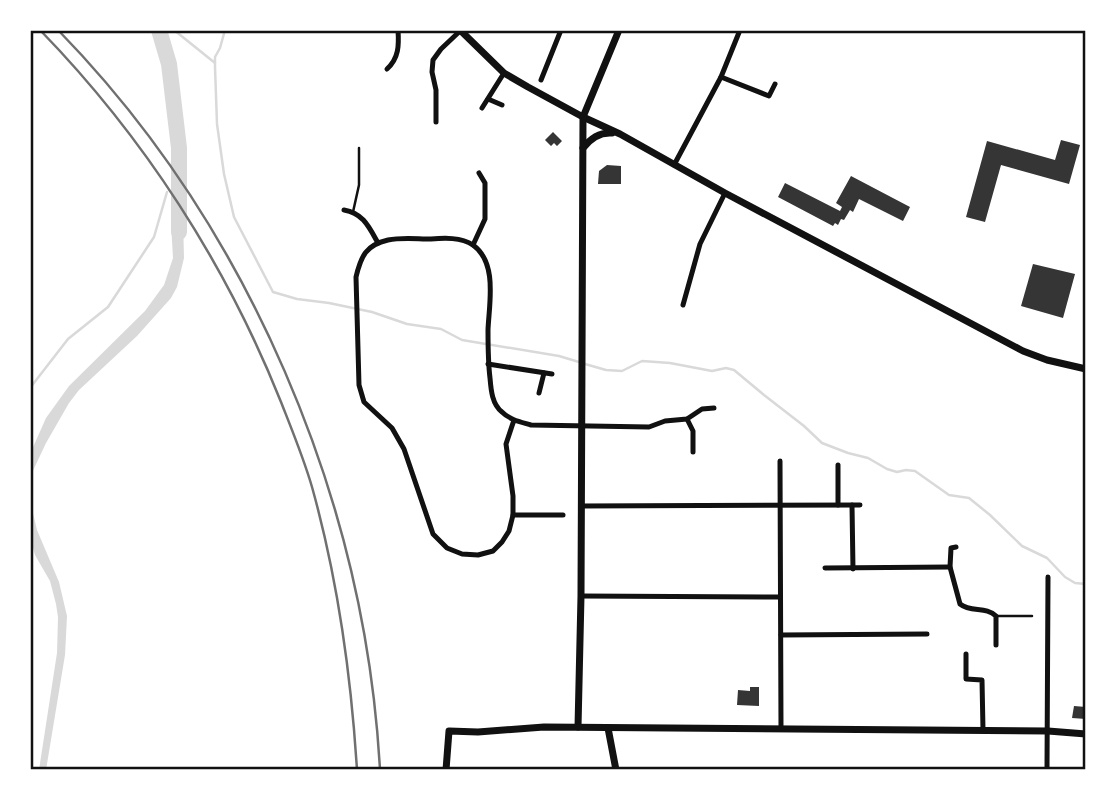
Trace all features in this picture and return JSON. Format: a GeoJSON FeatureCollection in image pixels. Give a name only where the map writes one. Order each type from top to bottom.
{"type":"FeatureCollection","features":[{"type":"Feature","properties":{"kind":"main road"},"geometry":{"type":"LineString","coordinates":[[460,30],[504,73],[583,117],[620,134],[725,193],[1023,351],[1086,369]]}},
{"type":"Feature","properties":{"kind":"main road"},"geometry":{"type":"LineString","coordinates":[[578,727],[583,117],[619,30]]}},
{"type":"Feature","properties":{"kind":"main road"},"geometry":{"type":"LineString","coordinates":[[583,148],[590,140],[606,132],[620,134]]}},
{"type":"Feature","properties":{"kind":"main road"},"geometry":{"type":"LineString","coordinates":[[446,770],[449,731],[578,727],[983,730],[1086,734]]}},
{"type":"Feature","properties":{"kind":"main road"},"geometry":{"type":"LineString","coordinates":[[608,728],[616,770]]}},
{"type":"Feature","properties":{"kind":"street"},"geometry":{"type":"LineString","coordinates":[[387,69],[395,62],[399,46],[398,30]]}},
{"type":"Feature","properties":{"kind":"street"},"geometry":{"type":"LineString","coordinates":[[436,122],[433,60],[460,30]]}},
{"type":"Feature","properties":{"kind":"street"},"geometry":{"type":"LineString","coordinates":[[541,80],[561,30]]}},
{"type":"Feature","properties":{"kind":"street"},"geometry":{"type":"LineString","coordinates":[[674,165],[721,77],[740,30]]}},
{"type":"Feature","properties":{"kind":"street"},"geometry":{"type":"LineString","coordinates":[[482,108],[504,73]]}},
{"type":"Feature","properties":{"kind":"street"},"geometry":{"type":"LineString","coordinates":[[721,77],[769,96],[775,83]]}},
{"type":"Feature","properties":{"kind":"street"},"geometry":{"type":"LineString","coordinates":[[488,99],[502,105]]}},
{"type":"Feature","properties":{"kind":"street"},"geometry":{"type":"LineString","coordinates":[[473,245],[485,219],[485,183],[479,173]]}},
{"type":"Feature","properties":{"kind":"street"},"geometry":{"type":"LineString","coordinates":[[485,183],[495,180]]}},
{"type":"Feature","properties":{"kind":"street"},"geometry":{"type":"LineString","coordinates":[[683,305],[700,244],[725,193]]}},
{"type":"Feature","properties":{"kind":"street"},"geometry":{"type":"LineString","coordinates":[[344,210],[354,212],[362,218],[378,243]]}},
{"type":"Feature","properties":{"kind":"street"},"geometry":{"type":"LineString","coordinates":[[514,420],[506,444],[513,496],[513,515],[509,531],[492,551],[478,555],[462,554],[447,548],[433,534],[404,449],[392,428],[363,402],[359,386],[356,277],[359,262],[366,252],[378,243],[397,239],[460,239],[473,245],[484,258],[488,269],[488,360],[491,395],[500,411],[514,420],[531,425],[649,427],[665,421],[687,419],[702,409],[715,408]]}},
{"type":"Feature","properties":{"kind":"street"},"geometry":{"type":"LineString","coordinates":[[488,360],[552,374]]}},
{"type":"Feature","properties":{"kind":"street"},"geometry":{"type":"LineString","coordinates":[[539,393],[544,373]]}},
{"type":"Feature","properties":{"kind":"street"},"geometry":{"type":"LineString","coordinates":[[687,419],[693,431],[693,453]]}},
{"type":"Feature","properties":{"kind":"street"},"geometry":{"type":"LineString","coordinates":[[780,461],[781,729]]}},
{"type":"Feature","properties":{"kind":"street"},"geometry":{"type":"LineString","coordinates":[[838,465],[838,505]]}},
{"type":"Feature","properties":{"kind":"street"},"geometry":{"type":"LineString","coordinates":[[852,505],[853,569]]}},
{"type":"Feature","properties":{"kind":"street"},"geometry":{"type":"LineString","coordinates":[[581,506],[860,505]]}},
{"type":"Feature","properties":{"kind":"street"},"geometry":{"type":"LineString","coordinates":[[513,515],[562,515]]}},
{"type":"Feature","properties":{"kind":"street"},"geometry":{"type":"LineString","coordinates":[[956,547],[951,548],[950,567],[962,606],[987,610],[996,616],[996,645]]}},
{"type":"Feature","properties":{"kind":"street"},"geometry":{"type":"LineString","coordinates":[[825,568],[950,567]]}},
{"type":"Feature","properties":{"kind":"street"},"geometry":{"type":"LineString","coordinates":[[1047,770],[1048,577]]}},
{"type":"Feature","properties":{"kind":"street"},"geometry":{"type":"LineString","coordinates":[[581,596],[780,597]]}},
{"type":"Feature","properties":{"kind":"street"},"geometry":{"type":"LineString","coordinates":[[780,635],[927,634]]}},
{"type":"Feature","properties":{"kind":"street"},"geometry":{"type":"LineString","coordinates":[[966,654],[966,679],[982,680],[983,730]]}},
{"type":"Feature","properties":{"kind":"lane"},"geometry":{"type":"LineString","coordinates":[[354,212],[359,185],[359,148]]}},
{"type":"Feature","properties":{"kind":"lane"},"geometry":{"type":"LineString","coordinates":[[996,616],[1032,616]]}},
{"type":"Feature","properties":{"kind":"shaded area"},"geometry":{"type":"Polygon","coordinates":[[[171,199],[183,217],[184,258],[177,287],[171,298],[137,336],[79,390],[46,443],[30,477],[30,454],[46,418],[69,386],[145,311],[164,285],[173,258],[171,199]]]}},
{"type":"Feature","properties":{"kind":"shaded area"},"geometry":{"type":"Polygon","coordinates":[[[30,477],[31,505],[37,530],[59,582],[67,616],[65,655],[46,770],[39,770],[57,653],[58,617],[50,581],[35,555],[30,537],[30,477]]]}},
{"type":"Feature","properties":{"kind":"building"},"geometry":{"type":"Polygon","coordinates":[[[553,132],[562,141],[557,146],[554,143],[551,146],[545,140],[553,132]]]}},
{"type":"Feature","properties":{"kind":"building"},"geometry":{"type":"Polygon","coordinates":[[[1061,140],[1080,145],[1069,184],[1001,165],[985,222],[966,217],[987,141],[1055,160],[1061,140]]]}},
{"type":"Feature","properties":{"kind":"building"},"geometry":{"type":"Polygon","coordinates":[[[607,165],[621,166],[621,184],[598,184],[599,171],[607,165]]]}},
{"type":"Feature","properties":{"kind":"building"},"geometry":{"type":"Polygon","coordinates":[[[851,176],[910,207],[903,221],[859,199],[853,212],[850,210],[844,220],[841,219],[838,225],[835,223],[833,226],[778,197],[785,183],[840,211],[842,207],[836,203],[851,176]]]}},
{"type":"Feature","properties":{"kind":"building"},"geometry":{"type":"Polygon","coordinates":[[[1033,264],[1075,274],[1063,318],[1021,306],[1033,264]]]}},
{"type":"Feature","properties":{"kind":"building"},"geometry":{"type":"Polygon","coordinates":[[[750,687],[759,687],[759,706],[737,705],[738,690],[750,691],[750,687]]]}},
{"type":"Feature","properties":{"kind":"building"},"geometry":{"type":"Polygon","coordinates":[[[1074,706],[1086,707],[1086,719],[1072,718],[1074,706]]]}},
{"type":"Feature","properties":{"kind":"waterway"},"geometry":{"type":"LineString","coordinates":[[159,30],[169,64],[179,148],[179,232]]}},
{"type":"Feature","properties":{"kind":"waterway"},"geometry":{"type":"LineString","coordinates":[[174,30],[215,63]]}},
{"type":"Feature","properties":{"kind":"waterway"},"geometry":{"type":"LineString","coordinates":[[225,30],[215,57],[217,124],[224,174],[234,217],[273,292],[297,299],[372,312],[407,324],[441,329],[462,340],[559,356],[579,362]]}},
{"type":"Feature","properties":{"kind":"waterway"},"geometry":{"type":"LineString","coordinates":[[30,388],[68,339],[108,307],[154,237],[167,192]]}},
{"type":"Feature","properties":{"kind":"waterway"},"geometry":{"type":"LineString","coordinates":[[585,364],[622,371],[642,361],[712,371],[726,368],[734,370],[822,443],[868,458],[887,469],[897,472],[915,471],[949,495],[969,498],[1022,546],[1047,558],[1065,577],[1075,583],[1086,584]]}},
{"type":"Feature","properties":{"kind":"railway"},"geometry":{"type":"LineString","coordinates":[[40,30],[114,114],[179,204],[235,301],[281,402],[312,487],[329,557],[342,627],[357,770]]}},
{"type":"Feature","properties":{"kind":"railway"},"geometry":{"type":"LineString","coordinates":[[58,30],[126,107],[186,190],[239,278],[285,371],[322,468],[350,567],[370,668],[380,770]]}}]}
